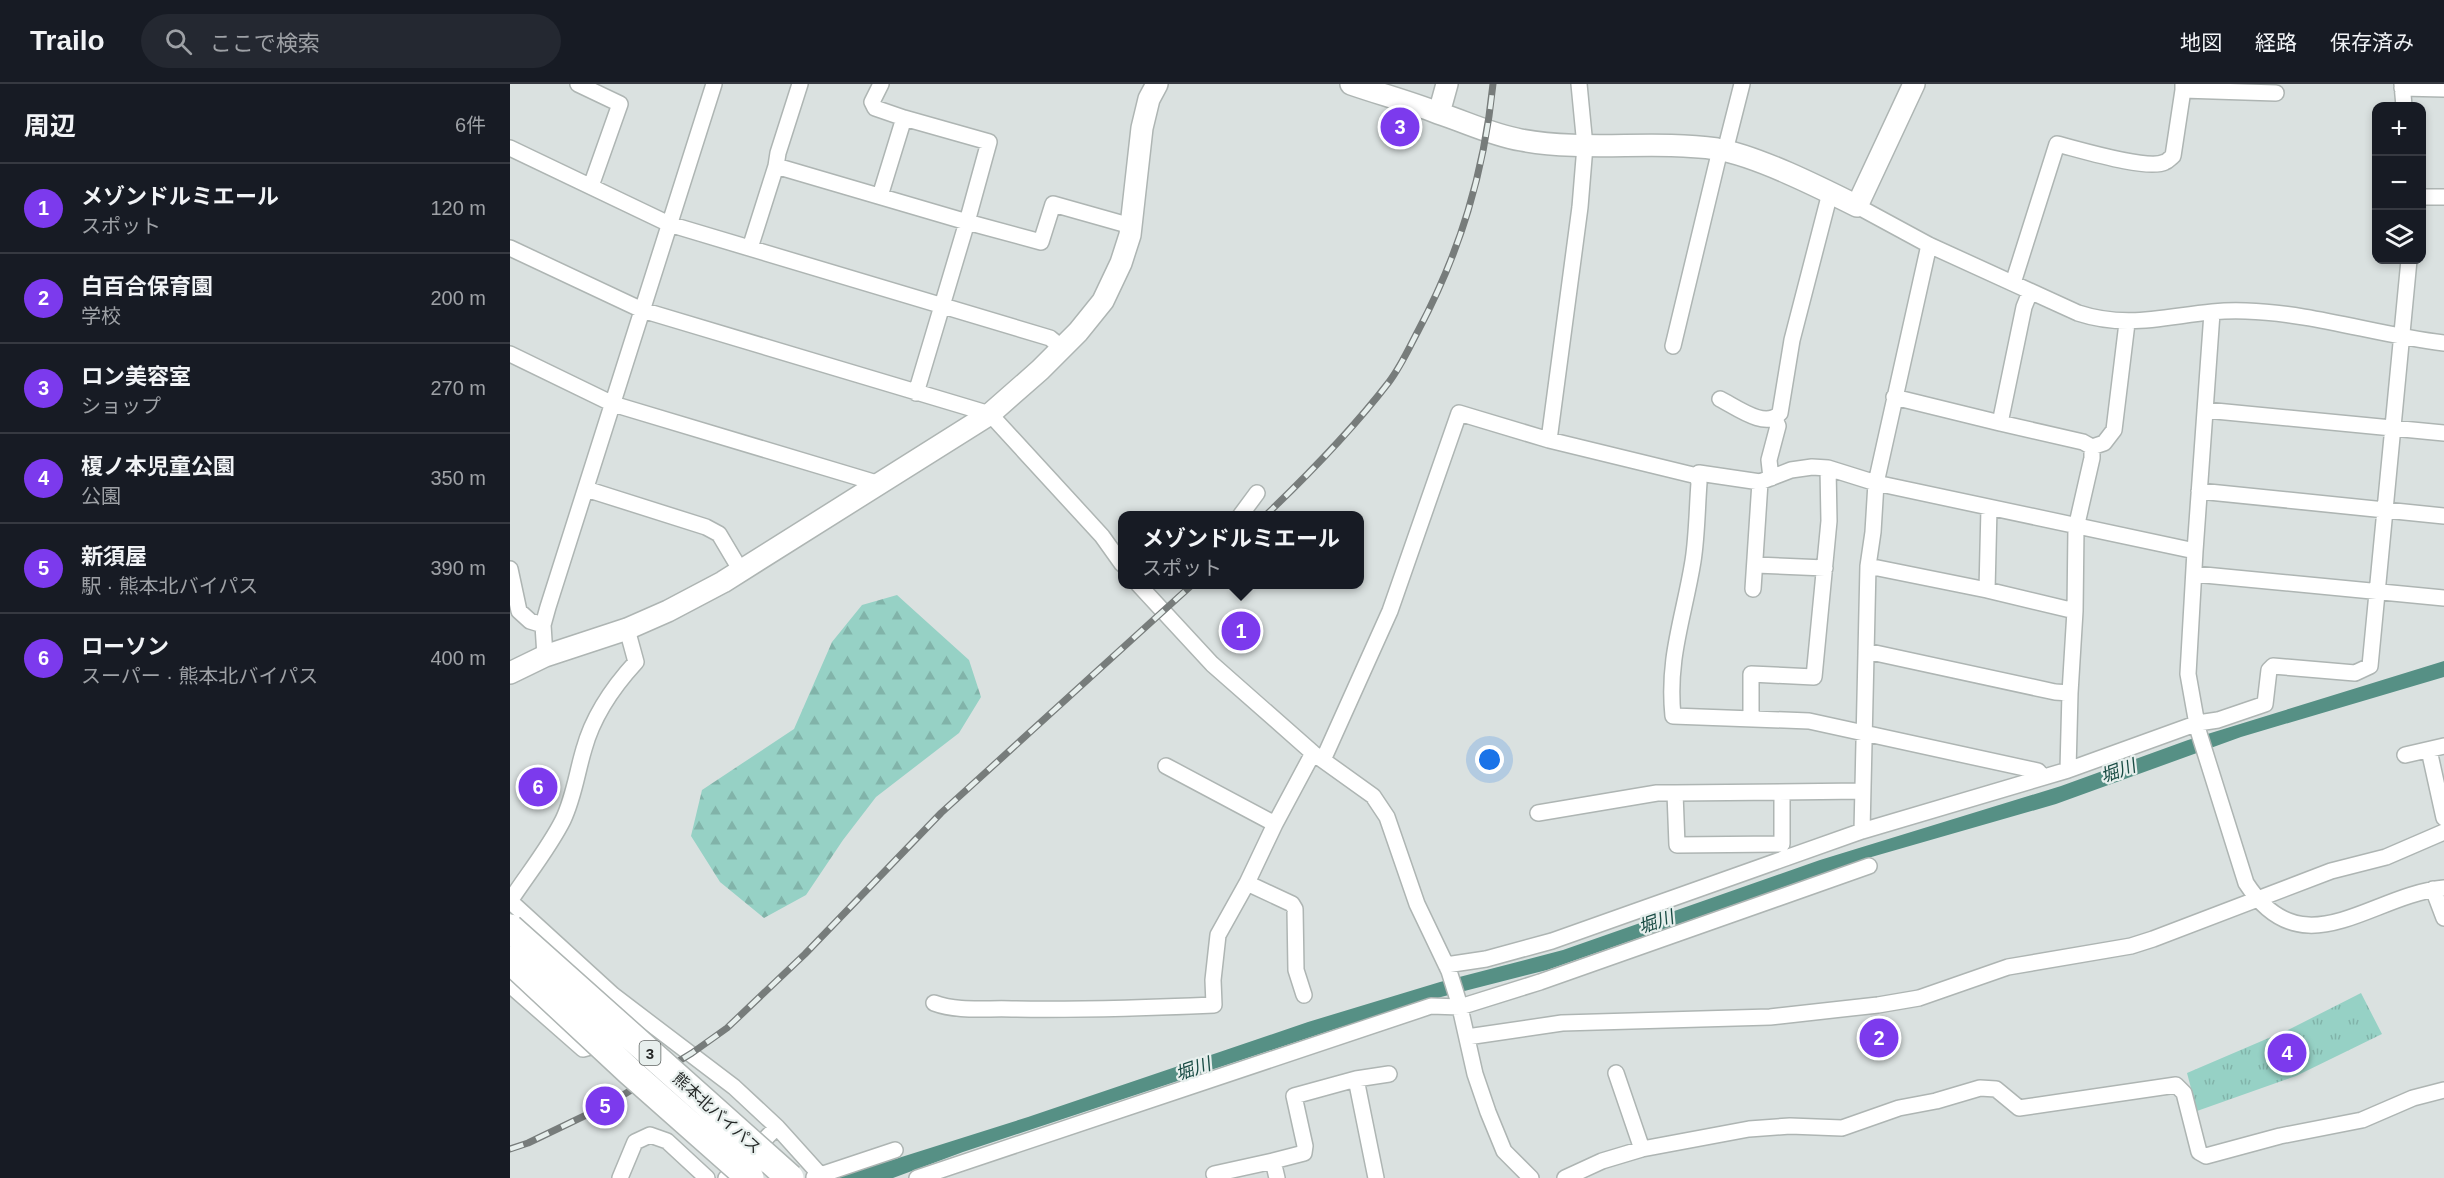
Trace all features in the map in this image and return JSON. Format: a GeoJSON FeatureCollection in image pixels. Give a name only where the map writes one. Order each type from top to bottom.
{"type":"FeatureCollection","features":[{"type":"Feature","properties":{"kind":"highway","name":"熊本北バイパス"},"geometry":{"type":"LineString","coordinates":[[510,928],[790,1178]]}},
{"type":"Feature","properties":{"kind":"highway","name":"熊本北バイパス"},"geometry":{"type":"LineString","coordinates":[[510,960],[628,1071],[746,1169]]}},
{"type":"Feature","properties":{"kind":"street"},"geometry":{"type":"LineString","coordinates":[[578,84],[620,104],[591,186]]}},
{"type":"Feature","properties":{"kind":"street"},"geometry":{"type":"LineString","coordinates":[[545,656],[543,625],[714,84]]}},
{"type":"Feature","properties":{"kind":"street"},"geometry":{"type":"LineString","coordinates":[[750,248],[801,84]]}},
{"type":"Feature","properties":{"kind":"street"},"geometry":{"type":"LineString","coordinates":[[881,84],[872,102],[875,108],[989,142],[916,393]]}},
{"type":"Feature","properties":{"kind":"street"},"geometry":{"type":"LineString","coordinates":[[510,673],[545,656],[627,629],[668,611],[741,571],[990,414],[1078,332],[1103,301],[1121,263],[1131,226],[1142,128],[1149,99],[1157,84]]}},
{"type":"Feature","properties":{"kind":"street"},"geometry":{"type":"LineString","coordinates":[[1351,84],[1488,132],[1522,140],[1585,146],[1698,147],[1722,150],[1760,163],[1830,193],[2030,292],[2078,314],[2100,320],[2127,322],[2243,310],[2306,316],[2400,338],[2444,343]]}},
{"type":"Feature","properties":{"kind":"street"},"geometry":{"type":"LineString","coordinates":[[1439,113],[1447,84]]}},
{"type":"Feature","properties":{"kind":"street"},"geometry":{"type":"LineString","coordinates":[[1549,440],[1580,207],[1585,146],[1579,84]]}},
{"type":"Feature","properties":{"kind":"street"},"geometry":{"type":"LineString","coordinates":[[1673,346],[1722,150],[1742,84]]}},
{"type":"Feature","properties":{"kind":"street"},"geometry":{"type":"LineString","coordinates":[[1857,206],[1914,84]]}},
{"type":"Feature","properties":{"kind":"street"},"geometry":{"type":"LineString","coordinates":[[2404,102],[2402,86],[2444,89]]}},
{"type":"Feature","properties":{"kind":"street"},"geometry":{"type":"LineString","coordinates":[[2013,283],[2057,144],[2102,156],[2146,163],[2164,163],[2172,156],[2183,87],[2276,93]]}},
{"type":"Feature","properties":{"kind":"street"},"geometry":{"type":"LineString","coordinates":[[880,196],[904,118]]}},
{"type":"Feature","properties":{"kind":"street"},"geometry":{"type":"LineString","coordinates":[[510,148],[669,224],[1050,338],[1062,348]]}},
{"type":"Feature","properties":{"kind":"street"},"geometry":{"type":"LineString","coordinates":[[776,165],[1041,242],[1053,204],[1131,226]]}},
{"type":"Feature","properties":{"kind":"street"},"geometry":{"type":"LineString","coordinates":[[1720,399],[1769,421],[1775,419],[1780,412],[1792,340],[1830,193]]}},
{"type":"Feature","properties":{"kind":"street"},"geometry":{"type":"LineString","coordinates":[[2426,196],[2444,197]]}},
{"type":"Feature","properties":{"kind":"street"},"geometry":{"type":"LineString","coordinates":[[1862,831],[1868,566],[1876,483],[1929,244]]}},
{"type":"Feature","properties":{"kind":"street"},"geometry":{"type":"LineString","coordinates":[[510,248],[642,310],[990,414],[1118,547]]}},
{"type":"Feature","properties":{"kind":"street"},"geometry":{"type":"LineString","coordinates":[[1447,968],[1552,941],[1862,831],[2068,770],[2265,704],[2269,670],[2273,666],[2355,674],[2370,666],[2409,264]]}},
{"type":"Feature","properties":{"kind":"street"},"geometry":{"type":"LineString","coordinates":[[2000,423],[2024,306],[2030,292]]}},
{"type":"Feature","properties":{"kind":"street"},"geometry":{"type":"LineString","coordinates":[[2212,313],[2188,674],[2198,726],[2246,883],[2257,900],[2274,914],[2292,923],[2329,925],[2404,897],[2438,889],[2444,918]]}},
{"type":"Feature","properties":{"kind":"street"},"geometry":{"type":"LineString","coordinates":[[1894,397],[2083,442],[2092,447],[2104,443],[2114,430],[2127,322]]}},
{"type":"Feature","properties":{"kind":"street"},"geometry":{"type":"LineString","coordinates":[[510,354],[613,404],[880,484]]}},
{"type":"Feature","properties":{"kind":"street"},"geometry":{"type":"LineString","coordinates":[[2205,410],[2444,433]]}},
{"type":"Feature","properties":{"kind":"street"},"geometry":{"type":"LineString","coordinates":[[934,1003],[947,1008],[1018,1009],[1126,1009],[1214,1005],[1213,980],[1218,935],[1247,883],[1275,824],[1318,756],[1390,611],[1459,413],[1549,440],[1697,476],[1699,473],[1765,480],[1791,470],[1812,467],[1828,468],[1876,483],[2076,528],[2195,551]]}},
{"type":"Feature","properties":{"kind":"street"},"geometry":{"type":"LineString","coordinates":[[1753,589],[1765,480],[1778,426],[1775,419]]}},
{"type":"Feature","properties":{"kind":"street"},"geometry":{"type":"LineString","coordinates":[[2068,770],[2076,528],[2092,458],[2092,447]]}},
{"type":"Feature","properties":{"kind":"street"},"geometry":{"type":"LineString","coordinates":[[1751,719],[1751,674],[1814,677],[1829,521],[1828,468]]}},
{"type":"Feature","properties":{"kind":"street"},"geometry":{"type":"LineString","coordinates":[[1697,476],[1699,483],[1693,560],[1673,652],[1670,690],[1673,716],[1809,721],[2038,771],[2043,777]]}},
{"type":"Feature","properties":{"kind":"street"},"geometry":{"type":"LineString","coordinates":[[585,489],[706,526],[719,534],[741,571]]}},
{"type":"Feature","properties":{"kind":"street"},"geometry":{"type":"LineString","coordinates":[[2199,490],[2444,516]]}},
{"type":"Feature","properties":{"kind":"street"},"geometry":{"type":"LineString","coordinates":[[1244,511],[1257,494]]}},
{"type":"Feature","properties":{"kind":"street"},"geometry":{"type":"LineString","coordinates":[[1987,590],[1989,508]]}},
{"type":"Feature","properties":{"kind":"street"},"geometry":{"type":"LineString","coordinates":[[1756,565],[1824,568]]}},
{"type":"Feature","properties":{"kind":"street"},"geometry":{"type":"LineString","coordinates":[[1868,566],[1987,590],[2075,611]]}},
{"type":"Feature","properties":{"kind":"street"},"geometry":{"type":"LineString","coordinates":[[510,568],[519,611],[530,621],[543,625]]}},
{"type":"Feature","properties":{"kind":"street"},"geometry":{"type":"LineString","coordinates":[[2194,574],[2444,598]]}},
{"type":"Feature","properties":{"kind":"street"},"geometry":{"type":"LineString","coordinates":[[1142,589],[1212,664],[1318,756],[1373,796],[1387,817],[1417,904],[1447,968],[1459,1005],[1475,1074],[1504,1151],[1531,1178]]}},
{"type":"Feature","properties":{"kind":"street"},"geometry":{"type":"LineString","coordinates":[[627,629],[636,663],[618,682],[604,702],[584,747],[575,786],[563,820],[510,902],[613,995],[734,1087],[777,1127],[819,1177],[895,1150]]}},
{"type":"Feature","properties":{"kind":"street"},"geometry":{"type":"LineString","coordinates":[[1866,651],[2055,692],[2070,693]]}},
{"type":"Feature","properties":{"kind":"street"},"geometry":{"type":"LineString","coordinates":[[2405,755],[2437,748],[2444,818]]}},
{"type":"Feature","properties":{"kind":"street"},"geometry":{"type":"LineString","coordinates":[[1166,766],[1275,824]]}},
{"type":"Feature","properties":{"kind":"street"},"geometry":{"type":"LineString","coordinates":[[1538,813],[1657,793],[1863,791]]}},
{"type":"Feature","properties":{"kind":"street"},"geometry":{"type":"LineString","coordinates":[[1675,793],[1677,845],[1701,845],[1782,844],[1782,792]]}},
{"type":"Feature","properties":{"kind":"street"},"geometry":{"type":"LineString","coordinates":[[1467,1037],[1562,1023],[1770,1017],[1919,998],[2008,967],[2131,946],[2331,870],[2386,857],[2444,832]]}},
{"type":"Feature","properties":{"kind":"street"},"geometry":{"type":"LineString","coordinates":[[917,1178],[1431,1006],[1459,1005],[1592,965],[1869,866]]}},
{"type":"Feature","properties":{"kind":"street"},"geometry":{"type":"LineString","coordinates":[[1247,883],[1292,904],[1295,909],[1296,970],[1304,996]]}},
{"type":"Feature","properties":{"kind":"street"},"geometry":{"type":"LineString","coordinates":[[510,985],[583,1049],[613,1040],[636,1012]]}},
{"type":"Feature","properties":{"kind":"street"},"geometry":{"type":"LineString","coordinates":[[1616,1073],[1642,1149]]}},
{"type":"Feature","properties":{"kind":"street"},"geometry":{"type":"LineString","coordinates":[[1214,1174],[1304,1153],[1305,1146],[1294,1096],[1356,1078],[1389,1074]]}},
{"type":"Feature","properties":{"kind":"street"},"geometry":{"type":"LineString","coordinates":[[1356,1078],[1376,1178]]}},
{"type":"Feature","properties":{"kind":"street"},"geometry":{"type":"LineString","coordinates":[[1565,1178],[1602,1161],[1642,1149],[1749,1129],[1790,1126],[1842,1128],[1899,1108],[1936,1101],[1980,1088],[1996,1089],[2019,1108],[2176,1085],[2184,1093],[2199,1152],[2206,1156],[2280,1136],[2362,1120],[2413,1098],[2444,1090]]}},
{"type":"Feature","properties":{"kind":"street"},"geometry":{"type":"LineString","coordinates":[[663,1089],[746,1169],[762,1178]]}},
{"type":"Feature","properties":{"kind":"street"},"geometry":{"type":"LineString","coordinates":[[726,1178],[746,1169],[777,1127]]}},
{"type":"Feature","properties":{"kind":"street"},"geometry":{"type":"LineString","coordinates":[[620,1178],[635,1142],[650,1135],[667,1141],[707,1178]]}},
{"type":"Feature","properties":{"kind":"street"},"geometry":{"type":"LineString","coordinates":[[1273,1161],[1277,1178]]}},
{"type":"Feature","properties":{"kind":"green space"},"geometry":{"type":"Polygon","coordinates":[[[897,595],[969,660],[981,697],[959,733],[876,797],[843,840],[806,895],[764,918],[720,882],[691,836],[702,790],[794,729],[832,642],[862,605],[897,595]]]}},
{"type":"Feature","properties":{"kind":"green space"},"geometry":{"type":"Polygon","coordinates":[[[2361,993],[2382,1034],[2296,1076],[2197,1111],[2187,1073],[2290,1029],[2361,993]]]}},
{"type":"Feature","properties":{"kind":"water","name":"堀川"},"geometry":{"type":"Polygon","coordinates":[[[2444,661],[2444,677],[2241,737],[2056,804],[1861,860],[1547,970],[1441,997],[1335,1029],[963,1152],[893,1178],[835,1178],[1028,1117],[1308,1022],[1440,982],[1563,950],[1820,860],[2061,786],[2188,740],[2444,661]]]}},
{"type":"Feature","properties":{"kind":"railway"},"geometry":{"type":"LineString","coordinates":[[1270,511],[1314,468],[1360,417],[1389,382],[1405,357],[1446,272],[1468,211],[1483,149],[1493,84]]}},
{"type":"Feature","properties":{"kind":"railway"},"geometry":{"type":"LineString","coordinates":[[510,1149],[528,1143],[605,1106],[692,1053],[727,1028],[805,954],[941,813],[1187,589]]}},
{"type":"Feature","properties":{"kind":"place","name":"ロン美容室"},"geometry":{"type":"Point","coordinates":[1400,127]}},
{"type":"Feature","properties":{"kind":"place","name":"メゾンドルミエール"},"geometry":{"type":"Point","coordinates":[1241,631]}},
{"type":"Feature","properties":{"kind":"place","name":"ローソン"},"geometry":{"type":"Point","coordinates":[538,787]}},
{"type":"Feature","properties":{"kind":"place","name":"白百合保育園"},"geometry":{"type":"Point","coordinates":[1879,1038]}},
{"type":"Feature","properties":{"kind":"place","name":"榎ノ本児童公園"},"geometry":{"type":"Point","coordinates":[2287,1053]}},
{"type":"Feature","properties":{"kind":"place","name":"新須屋"},"geometry":{"type":"Point","coordinates":[605,1106]}}]}
